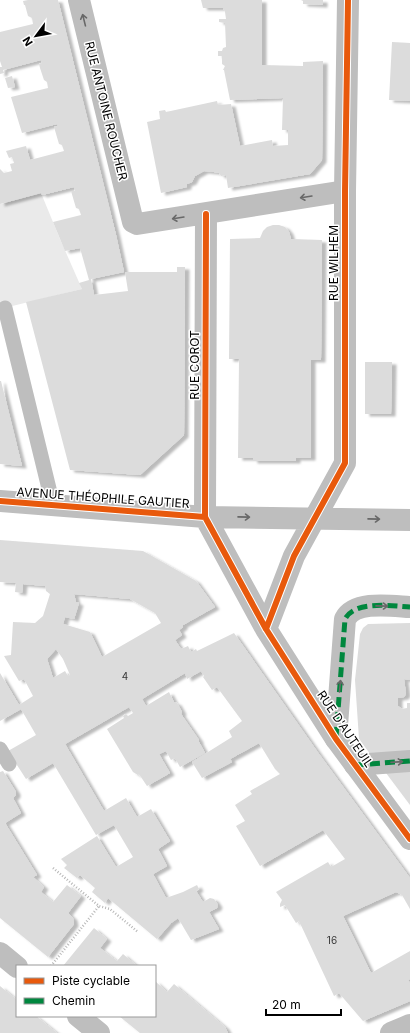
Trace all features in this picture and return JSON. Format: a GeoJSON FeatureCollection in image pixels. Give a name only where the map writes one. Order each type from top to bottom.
{"type":"FeatureCollection","features":[{"type":"Feature","properties":{"kind":"street","name":"RUE ANTOINE ROUCHER"},"geometry":{"type":"LineString","coordinates":[[79,0],[133,222],[137,224],[206,214]]}},
{"type":"Feature","properties":{"kind":"street","name":"RUE WILHEM"},"geometry":{"type":"LineString","coordinates":[[314,518],[345,463],[345,191],[348,0]]}},
{"type":"Feature","properties":{"kind":"street"},"geometry":{"type":"LineString","coordinates":[[206,214],[345,191]]}},
{"type":"Feature","properties":{"kind":"street","name":"RUE COROT"},"geometry":{"type":"LineString","coordinates":[[205,517],[206,214]]}},
{"type":"Feature","properties":{"kind":"street","name":"AVENUE THÉOPHILE GAUTIER"},"geometry":{"type":"LineString","coordinates":[[0,501],[205,517],[410,520]]}},
{"type":"Feature","properties":{"kind":"street","name":"RUE D'AUTEUIL"},"geometry":{"type":"LineString","coordinates":[[205,517],[266,629],[336,739],[410,839]]}},
{"type":"Feature","properties":{"kind":"street"},"geometry":{"type":"LineString","coordinates":[[266,629],[294,556],[314,518]]}},
{"type":"Feature","properties":{"kind":"street","name":"RUE D'AUTEUIL"},"geometry":{"type":"LineString","coordinates":[[336,739],[345,619],[355,608],[366,606],[410,606]]}},
{"type":"Feature","properties":{"kind":"street"},"geometry":{"type":"LineString","coordinates":[[355,765],[410,761]]}},
{"type":"Feature","properties":{"kind":"street"},"geometry":{"type":"LineString","coordinates":[[0,952],[16,966]]}},
{"type":"Feature","properties":{"kind":"street"},"geometry":{"type":"LineString","coordinates":[[79,1017],[99,1033]]}},
{"type":"Feature","properties":{"kind":"street"},"geometry":{"type":"LineString","coordinates":[[391,1033],[410,1025]]}},
{"type":"Feature","properties":{"kind":"lane"},"geometry":{"type":"LineString","coordinates":[[5,308],[53,505]]}},
{"type":"Feature","properties":{"kind":"lane"},"geometry":{"type":"LineString","coordinates":[[0,749],[9,764]]}},
{"type":"Feature","properties":{"kind":"path"},"geometry":{"type":"LineString","coordinates":[[53,868],[99,906],[110,909],[138,932]]}},
{"type":"Feature","properties":{"kind":"path"},"geometry":{"type":"LineString","coordinates":[[52,965],[99,906]]}},
{"type":"Feature","properties":{"kind":"shaded area"},"geometry":{"type":"Polygon","coordinates":[[[41,193],[82,289],[0,309],[0,204],[41,193]]]}},
{"type":"Feature","properties":{"kind":"building"},"geometry":{"type":"Polygon","coordinates":[[[58,0],[116,235],[124,272],[91,279],[94,295],[128,291],[125,272],[177,272],[177,267],[185,267],[184,435],[140,475],[70,470],[26,302],[82,289],[79,283],[89,280],[80,248],[65,251],[53,222],[81,215],[79,209],[76,208],[71,191],[75,191],[74,187],[42,195],[41,193],[0,204],[0,169],[4,173],[12,171],[10,164],[14,163],[12,157],[9,158],[6,151],[26,146],[30,160],[64,151],[62,145],[59,144],[54,127],[58,126],[57,124],[22,133],[11,97],[48,88],[39,64],[42,63],[41,60],[3,70],[4,73],[0,74],[0,67],[2,67],[0,61],[0,32],[33,24],[32,18],[28,16],[23,1],[58,0]]]}},
{"type":"Feature","properties":{"kind":"building"},"geometry":{"type":"Polygon","coordinates":[[[201,0],[262,0],[262,65],[303,66],[303,62],[323,61],[322,160],[310,174],[228,188],[226,175],[221,176],[219,173],[204,171],[195,176],[192,182],[187,184],[187,187],[161,193],[147,122],[160,119],[159,111],[165,110],[166,112],[217,101],[218,105],[231,104],[240,146],[272,140],[273,146],[288,145],[288,130],[282,130],[283,98],[230,100],[223,70],[225,66],[222,64],[222,56],[218,56],[218,51],[222,51],[223,48],[226,47],[225,23],[219,22],[219,19],[226,19],[225,12],[223,8],[203,8],[201,0]]]}},
{"type":"Feature","properties":{"kind":"building"},"geometry":{"type":"Polygon","coordinates":[[[301,0],[323,0],[323,5],[303,4],[303,1],[301,0]]]}},
{"type":"Feature","properties":{"kind":"building"},"geometry":{"type":"Polygon","coordinates":[[[392,42],[410,43],[410,101],[389,100],[392,42]]]}},
{"type":"Feature","properties":{"kind":"building"},"geometry":{"type":"Polygon","coordinates":[[[12,76],[15,87],[8,88],[5,78],[12,76]]]}},
{"type":"Feature","properties":{"kind":"building"},"geometry":{"type":"Polygon","coordinates":[[[273,225],[285,227],[289,232],[291,239],[322,240],[321,360],[311,360],[311,458],[296,458],[296,461],[253,461],[253,458],[238,458],[239,359],[229,359],[230,239],[260,238],[263,231],[267,227],[273,225]]]}},
{"type":"Feature","properties":{"kind":"building"},"geometry":{"type":"Polygon","coordinates":[[[365,362],[392,362],[391,414],[365,414],[365,362]]]}},
{"type":"Feature","properties":{"kind":"building"},"geometry":{"type":"Polygon","coordinates":[[[1,381],[22,466],[0,464],[1,381]]]}},
{"type":"Feature","properties":{"kind":"building"},"geometry":{"type":"Polygon","coordinates":[[[0,540],[143,551],[196,581],[215,607],[183,625],[183,627],[179,630],[182,635],[175,640],[181,649],[188,646],[191,652],[196,649],[197,651],[234,633],[319,754],[410,878],[410,909],[402,895],[396,892],[343,916],[371,973],[410,951],[410,979],[408,980],[410,983],[410,1001],[363,1021],[339,993],[334,996],[299,921],[296,923],[285,905],[280,907],[282,900],[276,892],[328,862],[331,867],[345,859],[323,830],[260,866],[236,826],[245,821],[235,805],[252,794],[250,791],[280,774],[275,769],[259,743],[230,759],[232,762],[202,778],[192,762],[232,737],[229,731],[242,721],[217,687],[212,690],[203,677],[204,676],[201,671],[187,679],[185,673],[142,699],[146,706],[169,692],[174,702],[177,703],[182,712],[181,714],[199,740],[205,753],[180,767],[175,758],[171,760],[166,751],[159,754],[170,773],[147,786],[139,774],[138,775],[133,772],[107,729],[124,718],[123,716],[126,714],[128,716],[133,713],[129,707],[65,744],[104,811],[126,798],[137,817],[151,809],[170,841],[158,849],[167,866],[153,874],[166,898],[197,885],[199,889],[196,891],[203,902],[210,898],[214,899],[218,905],[217,908],[209,912],[219,929],[191,940],[178,918],[171,923],[157,939],[108,898],[105,903],[92,892],[95,888],[80,875],[77,878],[64,868],[67,865],[61,859],[97,836],[116,867],[133,857],[114,825],[96,835],[53,763],[26,779],[8,751],[36,735],[21,709],[0,721],[0,673],[19,705],[33,696],[24,679],[19,681],[4,656],[11,655],[13,622],[35,623],[43,616],[50,594],[46,591],[45,586],[23,584],[22,593],[15,592],[16,583],[0,582],[0,540]],[[74,594],[76,602],[79,603],[74,619],[65,617],[63,624],[90,632],[102,657],[161,623],[155,613],[130,599],[74,594]],[[56,649],[47,659],[53,678],[65,671],[68,676],[70,675],[63,659],[56,649]]]}},
{"type":"Feature","properties":{"kind":"building"},"geometry":{"type":"Polygon","coordinates":[[[410,623],[410,680],[404,679],[406,694],[404,697],[398,698],[398,706],[402,709],[407,708],[407,703],[410,703],[410,753],[371,755],[359,739],[355,680],[360,634],[363,628],[368,624],[410,623]]]}},
{"type":"Feature","properties":{"kind":"building"},"geometry":{"type":"Polygon","coordinates":[[[3,771],[16,792],[16,795],[13,798],[21,813],[5,823],[37,875],[33,877],[44,887],[41,892],[53,902],[67,885],[81,896],[68,913],[73,918],[74,924],[48,957],[0,918],[0,772],[3,771]]]}},
{"type":"Feature","properties":{"kind":"building"},"geometry":{"type":"Polygon","coordinates":[[[410,771],[410,805],[386,773],[410,771]]]}},
{"type":"Feature","properties":{"kind":"building"},"geometry":{"type":"Polygon","coordinates":[[[94,928],[107,939],[100,948],[117,961],[123,954],[136,965],[64,965],[94,928]]]}},
{"type":"Feature","properties":{"kind":"building"},"geometry":{"type":"Polygon","coordinates":[[[156,982],[167,992],[174,984],[225,1027],[228,1033],[140,1033],[120,1017],[156,1017],[156,982]]]}},
{"type":"Feature","properties":{"kind":"building"},"geometry":{"type":"Polygon","coordinates":[[[0,986],[16,999],[16,1017],[37,1017],[57,1033],[0,1033],[0,986]]]}},
{"type":"Feature","properties":{"kind":"marked path"},"geometry":{"type":"LineString","coordinates":[[336,737],[345,619],[350,613],[365,607],[384,605],[410,607]]}},
{"type":"Feature","properties":{"kind":"marked path"},"geometry":{"type":"LineString","coordinates":[[355,765],[410,761]]}},
{"type":"Feature","properties":{"kind":"cycle path"},"geometry":{"type":"LineString","coordinates":[[266,629],[294,556],[345,463],[345,191],[348,0]]}},
{"type":"Feature","properties":{"kind":"cycle path"},"geometry":{"type":"LineString","coordinates":[[206,214],[205,517],[266,629],[336,739],[410,839]]}},
{"type":"Feature","properties":{"kind":"cycle path"},"geometry":{"type":"LineString","coordinates":[[0,501],[205,517]]}}]}
